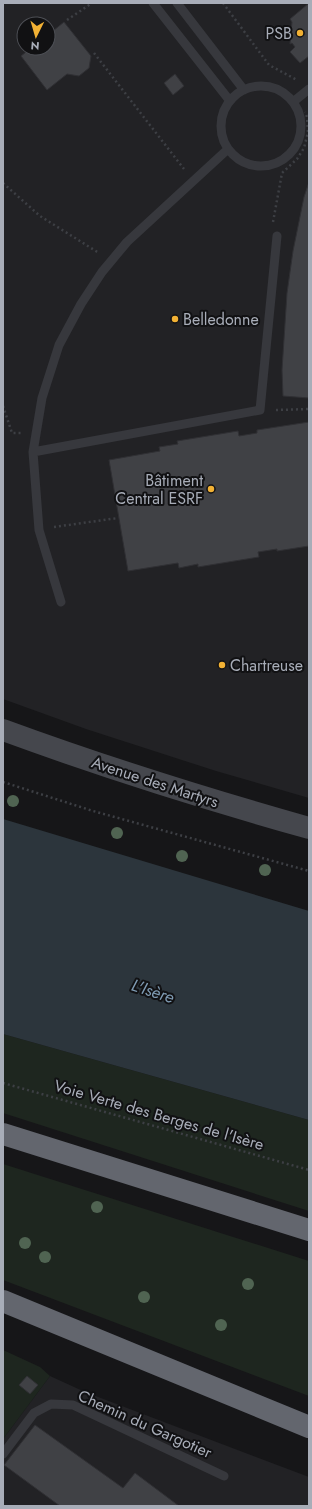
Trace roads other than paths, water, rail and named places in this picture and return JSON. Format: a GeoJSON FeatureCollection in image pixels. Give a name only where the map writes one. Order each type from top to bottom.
{"type":"FeatureCollection","features":[{"type":"Feature","properties":{"kind":"highway"},"geometry":{"type":"LineString","coordinates":[[3,1134],[309,1230]]}},
{"type":"Feature","properties":{"kind":"highway"},"geometry":{"type":"LineString","coordinates":[[3,1301],[309,1427]]}},
{"type":"Feature","properties":{"kind":"main road","name":"Avenue des Martyrs"},"geometry":{"type":"LineString","coordinates":[[3,730],[82,759],[232,806],[309,828]]}},
{"type":"Feature","properties":{"kind":"lane"},"geometry":{"type":"LineString","coordinates":[[153,3],[230,101]]}},
{"type":"Feature","properties":{"kind":"lane"},"geometry":{"type":"LineString","coordinates":[[177,3],[244,90]]}},
{"type":"Feature","properties":{"kind":"lane"},"geometry":{"type":"LineString","coordinates":[[263,86],[278,90],[285,94],[293,102],[298,110],[301,121],[300,135],[294,149],[284,159],[274,164],[260,166],[243,162],[228,149],[221,130],[223,114],[230,101],[244,90],[263,86]]}},
{"type":"Feature","properties":{"kind":"lane"},"geometry":{"type":"LineString","coordinates":[[293,102],[309,90]]}},
{"type":"Feature","properties":{"kind":"lane"},"geometry":{"type":"LineString","coordinates":[[61,602],[39,530],[33,452],[42,398],[59,345],[81,304],[102,272],[127,242],[228,149]]}},
{"type":"Feature","properties":{"kind":"lane"},"geometry":{"type":"LineString","coordinates":[[33,452],[260,410],[277,236]]}},
{"type":"Feature","properties":{"kind":"lane","name":"Chemin du Gargotier"},"geometry":{"type":"LineString","coordinates":[[3,1454],[34,1413],[51,1404],[73,1406],[224,1476]]}},
{"type":"Feature","properties":{"kind":"water","name":"L'Isère"},"geometry":{"type":"Polygon","coordinates":[[[3,819],[309,911],[309,1120],[3,1034],[3,819]]]}},
{"type":"Feature","properties":{"kind":"place","name":"PSB"},"geometry":{"type":"Point","coordinates":[300,33]}},
{"type":"Feature","properties":{"kind":"place","name":"Belledonne"},"geometry":{"type":"Point","coordinates":[175,319]}},
{"type":"Feature","properties":{"kind":"place","name":"Bâtiment Central ESRF"},"geometry":{"type":"Point","coordinates":[211,489]}},
{"type":"Feature","properties":{"kind":"place","name":"Chartreuse"},"geometry":{"type":"Point","coordinates":[222,665]}}]}
